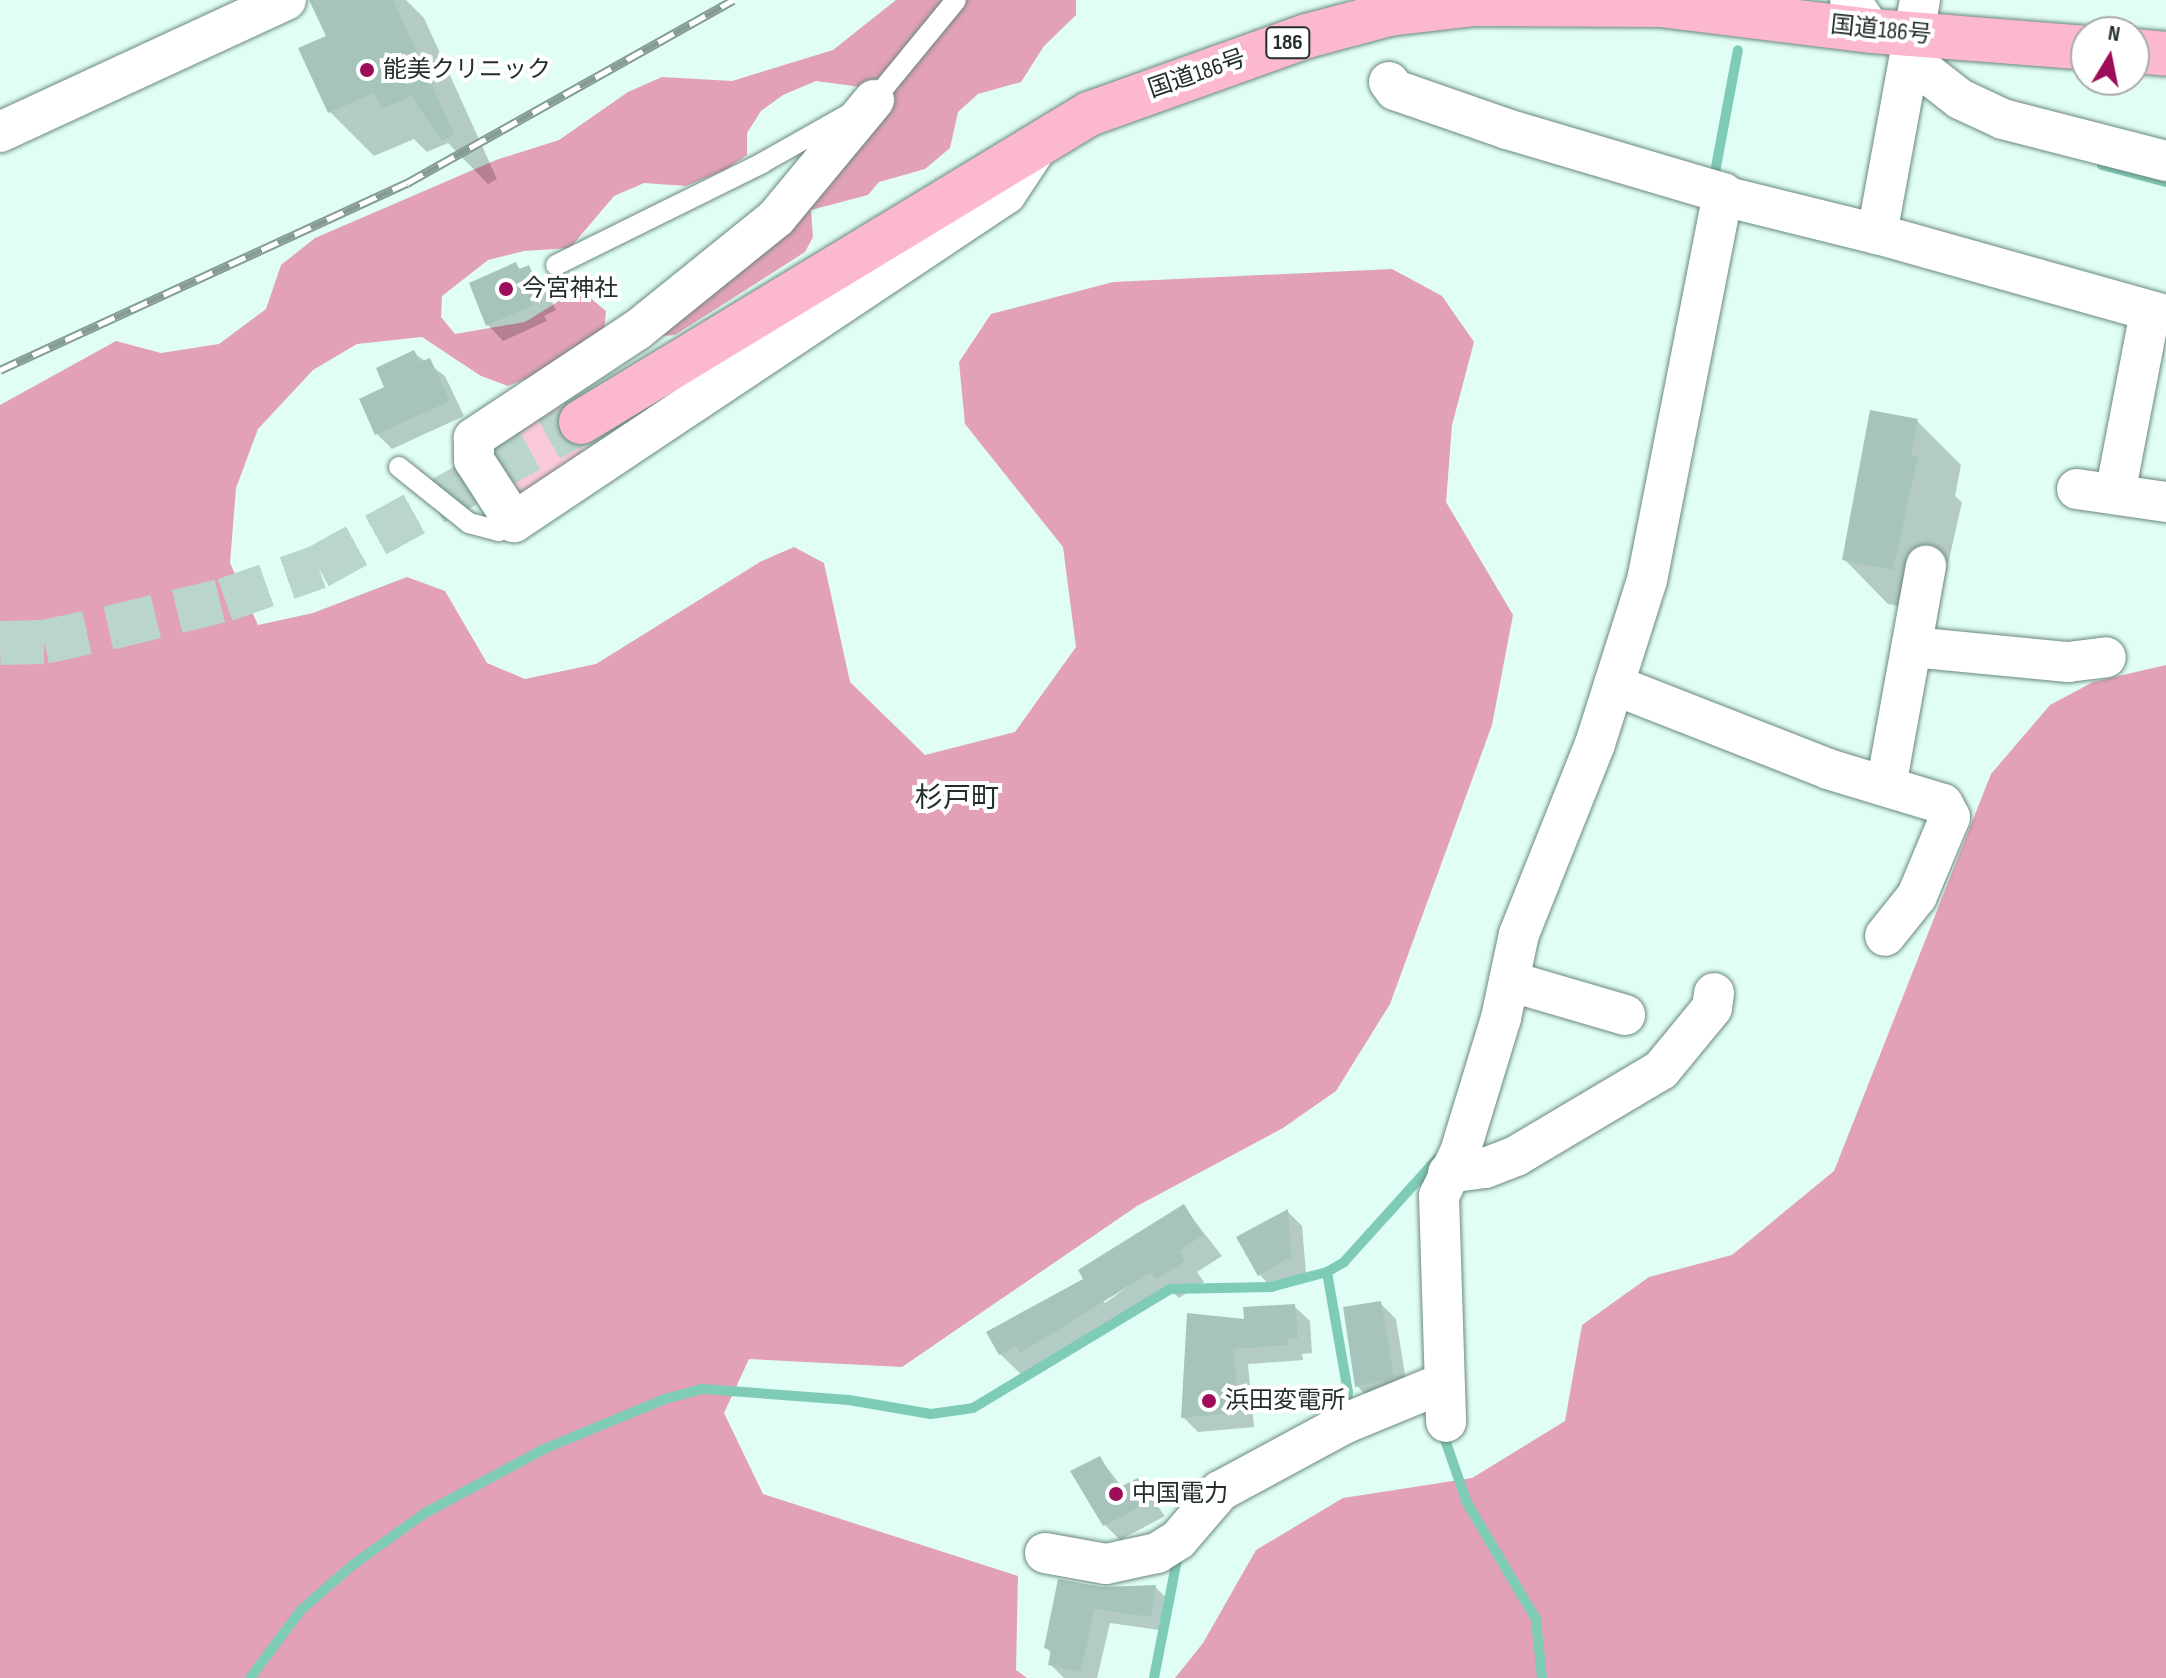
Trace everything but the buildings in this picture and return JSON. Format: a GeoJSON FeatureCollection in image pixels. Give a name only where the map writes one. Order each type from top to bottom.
{"type":"FeatureCollection","features":[{"type":"Feature","properties":{"kind":"highway","name":"国道186号"},"geometry":{"type":"LineString","coordinates":[[581,422],[1039,144],[1113,103],[1307,36],[1389,14],[1474,4],[1565,1],[1660,5],[1893,25],[2070,46]]}},
{"type":"Feature","properties":{"kind":"street"},"geometry":{"type":"LineString","coordinates":[[0,132],[286,0]]}},
{"type":"Feature","properties":{"kind":"street"},"geometry":{"type":"LineString","coordinates":[[1893,25],[1960,99],[2003,119],[2166,161]]}},
{"type":"Feature","properties":{"kind":"street"},"geometry":{"type":"LineString","coordinates":[[1877,234],[1893,25]]}},
{"type":"Feature","properties":{"kind":"street"},"geometry":{"type":"LineString","coordinates":[[1389,82],[1395,90],[1507,129],[1715,192],[2158,313],[2096,491],[2166,502]]}},
{"type":"Feature","properties":{"kind":"street"},"geometry":{"type":"LineString","coordinates":[[874,100],[776,218],[637,330],[474,438],[474,460],[514,522],[1006,194],[1039,144]]}},
{"type":"Feature","properties":{"kind":"street"},"geometry":{"type":"LineString","coordinates":[[1045,1553],[1106,1564],[1157,1553],[1178,1540],[1220,1491],[1346,1423],[1444,1402],[1437,1240],[1439,1196],[1460,1152],[1509,981],[1519,934],[1614,685],[1647,580],[1715,192]]}},
{"type":"Feature","properties":{"kind":"street"},"geometry":{"type":"LineString","coordinates":[[1886,786],[1926,566]]}},
{"type":"Feature","properties":{"kind":"street"},"geometry":{"type":"LineString","coordinates":[[1912,647],[2068,662],[2106,657]]}},
{"type":"Feature","properties":{"kind":"street"},"geometry":{"type":"LineString","coordinates":[[1614,685],[1828,769],[1943,804],[1950,817],[1917,896],[1885,936]]}},
{"type":"Feature","properties":{"kind":"street"},"geometry":{"type":"LineString","coordinates":[[1509,981],[1625,1015]]}},
{"type":"Feature","properties":{"kind":"street"},"geometry":{"type":"LineString","coordinates":[[1448,1173],[1485,1168],[1516,1156],[1661,1070],[1712,1008],[1714,993]]}},
{"type":"Feature","properties":{"kind":"lane"},"geometry":{"type":"LineString","coordinates":[[556,265],[762,163],[874,100],[956,0]]}},
{"type":"Feature","properties":{"kind":"lane"},"geometry":{"type":"LineString","coordinates":[[399,467],[469,523],[499,531],[514,522]]}},
{"type":"Feature","properties":{"kind":"shaded area"},"geometry":{"type":"Polygon","coordinates":[[[896,0],[1076,0],[1076,15],[1044,46],[1021,82],[978,94],[958,112],[950,148],[925,169],[879,182],[868,195],[811,210],[813,237],[805,252],[675,335],[660,336],[886,117],[891,104],[876,89],[816,81],[783,95],[761,111],[747,133],[747,155],[725,170],[686,186],[644,183],[614,196],[570,248],[524,251],[488,260],[442,296],[441,317],[455,334],[525,322],[572,293],[589,297],[606,311],[604,333],[538,374],[508,386],[481,376],[422,337],[357,344],[313,370],[258,429],[236,488],[230,563],[258,625],[313,613],[407,577],[445,591],[487,663],[525,679],[596,664],[760,562],[794,547],[824,563],[850,682],[925,755],[1015,732],[1076,647],[1063,547],[965,424],[959,362],[991,314],[1113,282],[1392,269],[1442,296],[1474,342],[1452,425],[1446,502],[1513,615],[1492,725],[1390,1004],[1336,1091],[1283,1128],[1137,1206],[902,1367],[749,1359],[724,1413],[763,1494],[1018,1576],[1016,1670],[1027,1678],[0,1678],[0,405],[116,341],[161,353],[219,344],[266,309],[281,265],[315,238],[496,160],[559,140],[628,92],[662,77],[732,81],[833,50],[896,0]]]}},
{"type":"Feature","properties":{"kind":"shaded area"},"geometry":{"type":"Polygon","coordinates":[[[555,398],[590,460],[523,504],[482,438],[555,398]]]}},
{"type":"Feature","properties":{"kind":"shaded area"},"geometry":{"type":"Polygon","coordinates":[[[2166,665],[2166,1678],[1175,1678],[1203,1643],[1256,1550],[1343,1498],[1472,1478],[1565,1421],[1582,1325],[1649,1277],[1732,1255],[1834,1171],[1991,774],[2050,705],[2093,682],[2166,665]]]}},
{"type":"Feature","properties":{"kind":"waterway"},"geometry":{"type":"LineString","coordinates":[[1713,183],[1738,50]]}},
{"type":"Feature","properties":{"kind":"waterway"},"geometry":{"type":"LineString","coordinates":[[2102,165],[2166,182]]}},
{"type":"Feature","properties":{"kind":"waterway"},"geometry":{"type":"LineString","coordinates":[[250,1678],[301,1610],[354,1564],[425,1513],[544,1449],[665,1399],[703,1389],[849,1400],[931,1414],[973,1408],[1170,1289],[1271,1287],[1327,1272],[1344,1262],[1438,1158]]}},
{"type":"Feature","properties":{"kind":"waterway"},"geometry":{"type":"LineString","coordinates":[[1327,1272],[1348,1392],[1346,1410]]}},
{"type":"Feature","properties":{"kind":"waterway"},"geometry":{"type":"LineString","coordinates":[[1441,1428],[1467,1503],[1536,1619],[1542,1678]]}},
{"type":"Feature","properties":{"kind":"waterway"},"geometry":{"type":"LineString","coordinates":[[1154,1678],[1178,1554]]}},
{"type":"Feature","properties":{"kind":"tunnel"},"geometry":{"type":"LineString","coordinates":[[0,643],[44,642],[113,627],[225,600],[318,567],[581,422]]}},
{"type":"Feature","properties":{"kind":"railway"},"geometry":{"type":"LineString","coordinates":[[0,370],[407,183],[733,0]]}},
{"type":"Feature","properties":{"kind":"place","name":"能美クリニック"},"geometry":{"type":"Point","coordinates":[367,70]}},
{"type":"Feature","properties":{"kind":"place","name":"今宮神社"},"geometry":{"type":"Point","coordinates":[506,289]}},
{"type":"Feature","properties":{"kind":"place","name":"浜田変電所"},"geometry":{"type":"Point","coordinates":[1209,1401]}},
{"type":"Feature","properties":{"kind":"place","name":"中国電力"},"geometry":{"type":"Point","coordinates":[1116,1494]}},
{"type":"Feature","properties":{"kind":"district","name":"杉戸町"},"geometry":{"type":"Point","coordinates":[957,799]}}]}
